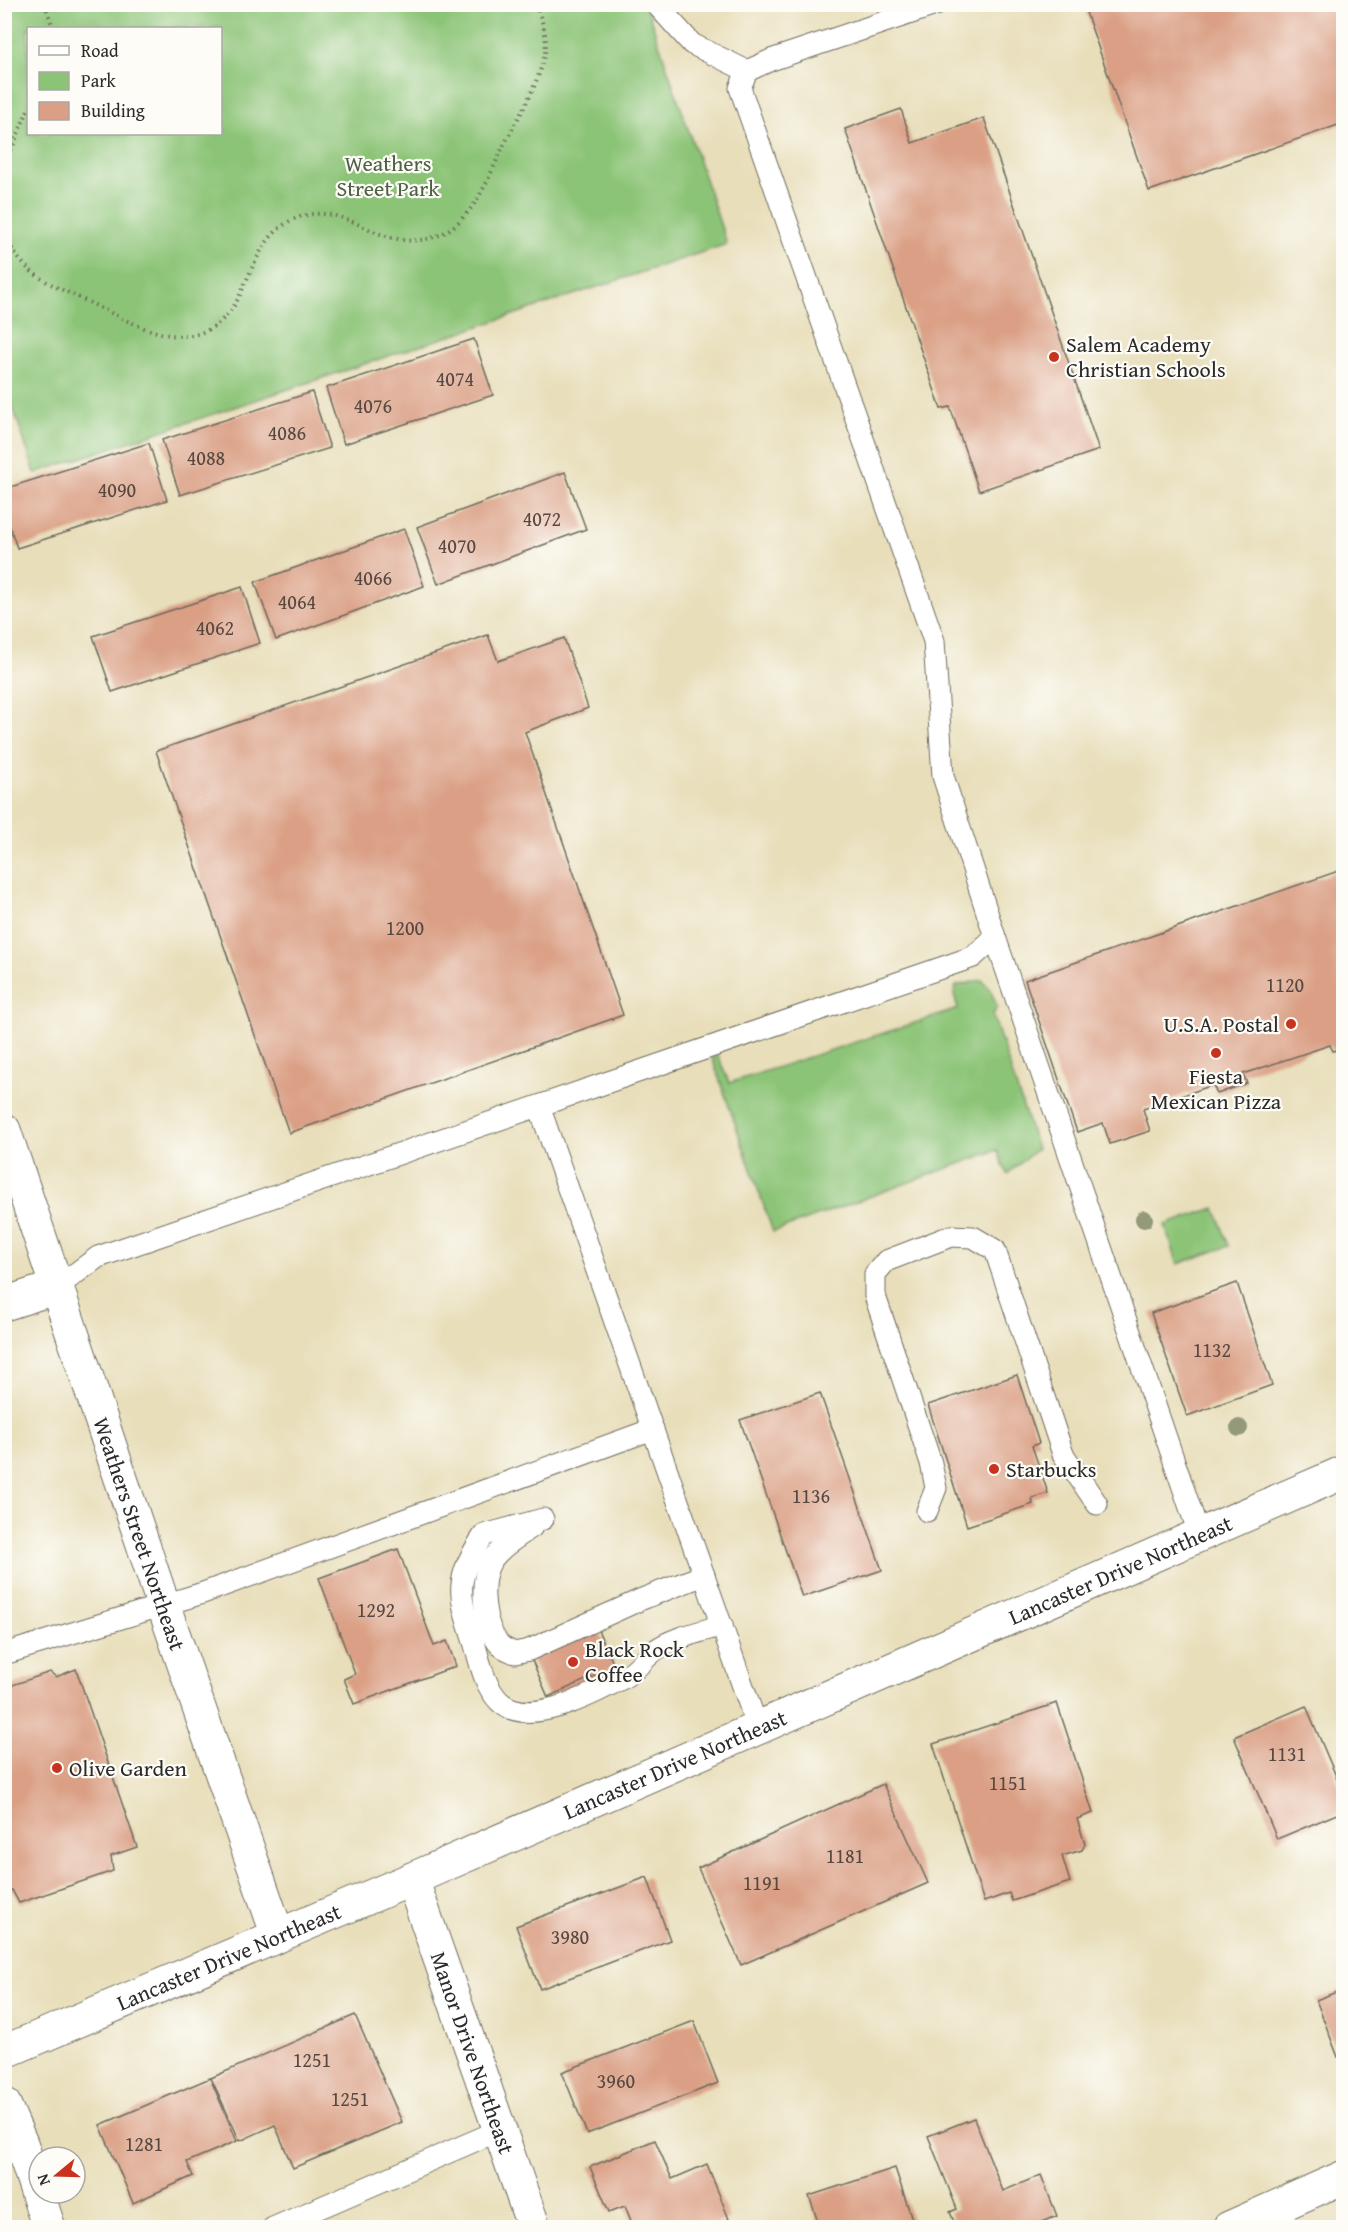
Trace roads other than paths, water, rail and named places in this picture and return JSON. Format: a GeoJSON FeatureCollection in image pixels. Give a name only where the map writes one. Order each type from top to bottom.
{"type":"FeatureCollection","features":[{"type":"Feature","properties":{"kind":"street","name":"Weathers Street Northeast"},"geometry":{"type":"LineString","coordinates":[[4,1130],[163,1604],[278,1936]]}},
{"type":"Feature","properties":{"kind":"street"},"geometry":{"type":"LineString","coordinates":[[4,1304],[57,1287]]}},
{"type":"Feature","properties":{"kind":"street","name":"Lancaster Drive Northeast"},"geometry":{"type":"LineString","coordinates":[[4,2052],[412,1879],[1200,1537],[1344,1472]]}},
{"type":"Feature","properties":{"kind":"street","name":"Manor Drive Northeast"},"geometry":{"type":"LineString","coordinates":[[412,1879],[534,2228]]}},
{"type":"Feature","properties":{"kind":"street"},"geometry":{"type":"LineString","coordinates":[[4,2104],[21,2143],[50,2228]]}},
{"type":"Feature","properties":{"kind":"street"},"geometry":{"type":"LineString","coordinates":[[1229,2228],[1344,2177]]}},
{"type":"Feature","properties":{"kind":"lane"},"geometry":{"type":"LineString","coordinates":[[656,4],[692,44],[747,71]]}},
{"type":"Feature","properties":{"kind":"lane"},"geometry":{"type":"LineString","coordinates":[[938,4],[771,60],[747,71],[740,88],[934,641],[943,776],[995,937],[1200,1537]]}},
{"type":"Feature","properties":{"kind":"lane"},"geometry":{"type":"LineString","coordinates":[[57,1287],[98,1257],[973,957],[995,937]]}},
{"type":"Feature","properties":{"kind":"lane"},"geometry":{"type":"LineString","coordinates":[[539,1106],[758,1729]]}},
{"type":"Feature","properties":{"kind":"lane"},"geometry":{"type":"LineString","coordinates":[[927,1511],[936,1488],[931,1463],[875,1296],[875,1274],[886,1261],[951,1236],[973,1237],[995,1250],[1063,1454],[1097,1504]]}},
{"type":"Feature","properties":{"kind":"lane"},"geometry":{"type":"LineString","coordinates":[[4,1654],[250,1576],[653,1430]]}},
{"type":"Feature","properties":{"kind":"lane"},"geometry":{"type":"LineString","coordinates":[[704,1575],[642,1599],[529,1650],[515,1653],[499,1644],[489,1624],[484,1594],[488,1566],[503,1548],[543,1519],[484,1535],[470,1556],[463,1574],[460,1598],[485,1679],[500,1702],[520,1712],[539,1712],[561,1706],[624,1678],[659,1647],[722,1625]]}},
{"type":"Feature","properties":{"kind":"lane"},"geometry":{"type":"LineString","coordinates":[[273,2228],[500,2130]]}},
{"type":"Feature","properties":{"kind":"place","name":"Salem Academy Christian Schools"},"geometry":{"type":"Point","coordinates":[1054,357]}},
{"type":"Feature","properties":{"kind":"place","name":"U.S.A. Postal"},"geometry":{"type":"Point","coordinates":[1291,1024]}},
{"type":"Feature","properties":{"kind":"place","name":"Fiesta Mexican Pizza"},"geometry":{"type":"Point","coordinates":[1216,1053]}},
{"type":"Feature","properties":{"kind":"place","name":"Starbucks"},"geometry":{"type":"Point","coordinates":[994,1469]}},
{"type":"Feature","properties":{"kind":"place","name":"Black Rock Coffee"},"geometry":{"type":"Point","coordinates":[573,1662]}},
{"type":"Feature","properties":{"kind":"place","name":"Olive Garden"},"geometry":{"type":"Point","coordinates":[57,1768]}},
{"type":"Feature","properties":{"kind":"park label","name":"Weathers Street Park"},"geometry":{"type":"Point","coordinates":[388,176]}}]}
